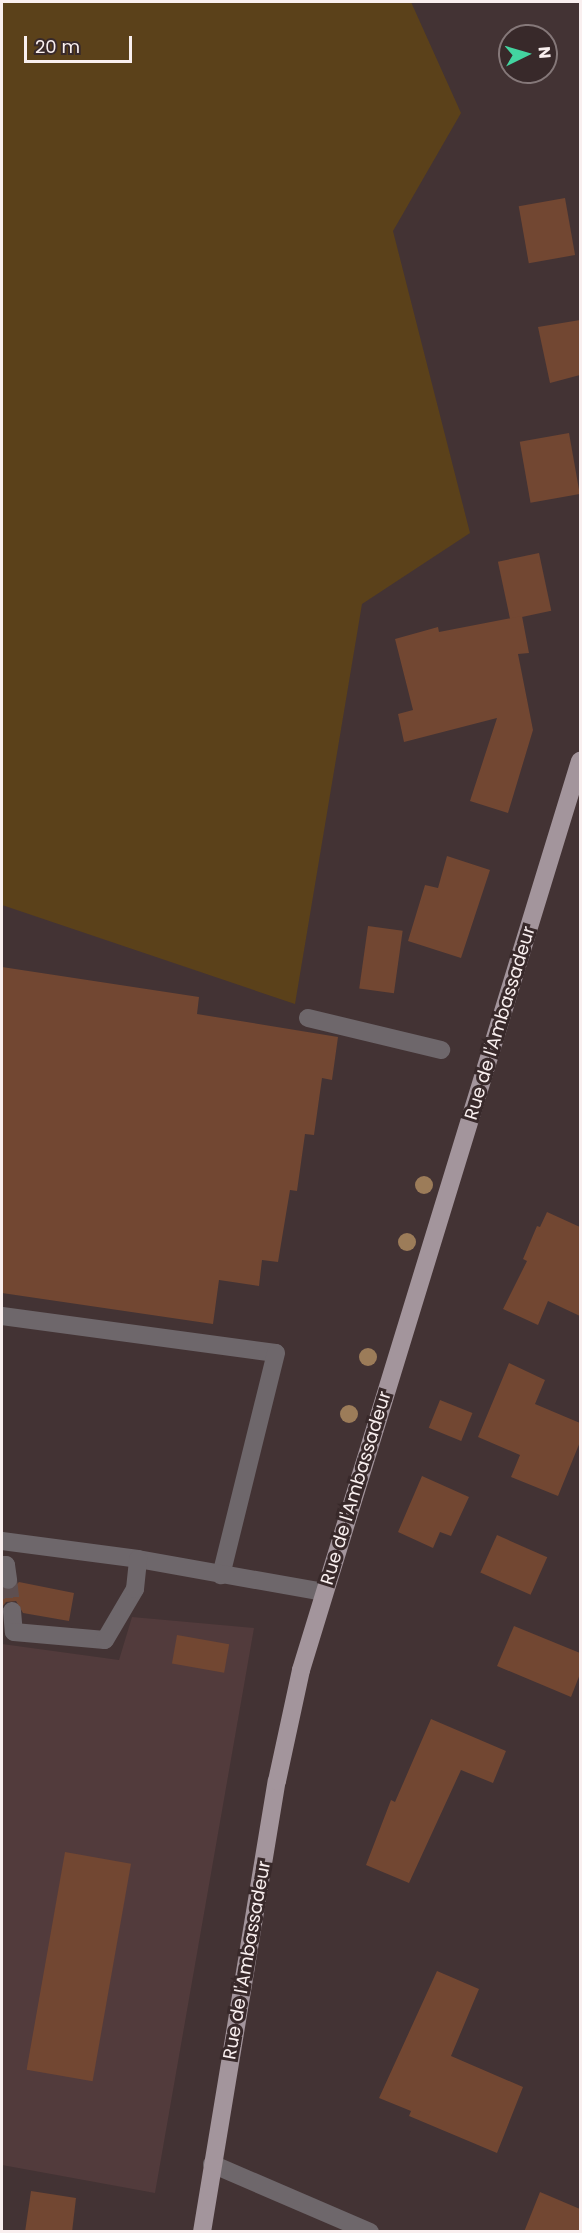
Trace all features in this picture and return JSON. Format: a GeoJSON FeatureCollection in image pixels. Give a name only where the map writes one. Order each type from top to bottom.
{"type":"FeatureCollection","features":[{"type":"Feature","properties":{"kind":"main road","name":"Rue de l'Ambassadeur"},"geometry":{"type":"LineString","coordinates":[[202,2232],[278,1781],[301,1670],[323,1592],[580,761]]}},
{"type":"Feature","properties":{"kind":"street"},"geometry":{"type":"LineString","coordinates":[[308,1018],[441,1050]]}},
{"type":"Feature","properties":{"kind":"street"},"geometry":{"type":"LineString","coordinates":[[2,1316],[276,1353],[222,1575]]}},
{"type":"Feature","properties":{"kind":"street"},"geometry":{"type":"LineString","coordinates":[[2,1541],[138,1560],[323,1592]]}},
{"type":"Feature","properties":{"kind":"street"},"geometry":{"type":"LineString","coordinates":[[12,1611],[14,1632],[105,1640],[135,1589],[138,1560]]}},
{"type":"Feature","properties":{"kind":"street"},"geometry":{"type":"LineString","coordinates":[[212,2164],[370,2232]]}},
{"type":"Feature","properties":{"kind":"shaded area"},"geometry":{"type":"Polygon","coordinates":[[[2,2],[411,2],[461,113],[393,231],[470,533],[362,604],[295,1004],[2,905],[2,2]]]}},
{"type":"Feature","properties":{"kind":"shaded area"},"geometry":{"type":"Polygon","coordinates":[[[132,1617],[254,1628],[155,2193],[2,2165],[2,1644],[119,1660],[132,1617]]]}},
{"type":"Feature","properties":{"kind":"building"},"geometry":{"type":"Polygon","coordinates":[[[565,198],[575,255],[529,263],[519,206],[565,198]]]}},
{"type":"Feature","properties":{"kind":"building"},"geometry":{"type":"Polygon","coordinates":[[[580,320],[580,375],[550,383],[538,327],[580,320]]]}},
{"type":"Feature","properties":{"kind":"building"},"geometry":{"type":"Polygon","coordinates":[[[569,433],[580,494],[531,503],[520,442],[569,433]]]}},
{"type":"Feature","properties":{"kind":"building"},"geometry":{"type":"Polygon","coordinates":[[[539,553],[551,611],[510,619],[498,562],[539,553]]]}},
{"type":"Feature","properties":{"kind":"building"},"geometry":{"type":"Polygon","coordinates":[[[522,616],[529,653],[518,654],[533,730],[508,813],[470,801],[497,718],[404,742],[398,714],[413,710],[395,639],[438,627],[439,632],[522,616]]]}},
{"type":"Feature","properties":{"kind":"building"},"geometry":{"type":"Polygon","coordinates":[[[447,856],[490,870],[461,958],[408,941],[425,885],[438,888],[447,856]]]}},
{"type":"Feature","properties":{"kind":"building"},"geometry":{"type":"Polygon","coordinates":[[[368,926],[403,931],[394,993],[359,988],[368,926]]]}},
{"type":"Feature","properties":{"kind":"building"},"geometry":{"type":"Polygon","coordinates":[[[2,967],[199,997],[197,1014],[338,1037],[332,1080],[322,1078],[314,1135],[305,1134],[297,1191],[290,1190],[278,1262],[262,1260],[259,1286],[219,1280],[213,1324],[2,1293],[2,967]]]}},
{"type":"Feature","properties":{"kind":"building"},"geometry":{"type":"Polygon","coordinates":[[[547,1212],[580,1227],[580,1316],[548,1301],[538,1325],[503,1309],[527,1261],[523,1259],[537,1226],[540,1227],[547,1212]]]}},
{"type":"Feature","properties":{"kind":"building"},"geometry":{"type":"Polygon","coordinates":[[[509,1363],[545,1380],[535,1404],[580,1423],[580,1442],[558,1496],[511,1477],[520,1455],[478,1437],[509,1363]]]}},
{"type":"Feature","properties":{"kind":"building"},"geometry":{"type":"Polygon","coordinates":[[[440,1400],[472,1413],[461,1441],[429,1428],[440,1400]]]}},
{"type":"Feature","properties":{"kind":"building"},"geometry":{"type":"Polygon","coordinates":[[[422,1476],[469,1497],[451,1536],[440,1532],[433,1548],[398,1532],[422,1476]]]}},
{"type":"Feature","properties":{"kind":"building"},"geometry":{"type":"Polygon","coordinates":[[[497,1535],[547,1557],[531,1595],[480,1572],[497,1535]]]}},
{"type":"Feature","properties":{"kind":"building"},"geometry":{"type":"Polygon","coordinates":[[[19,1582],[74,1593],[69,1621],[23,1613],[16,1601],[6,1602],[2,1607],[2,1589],[10,1591],[19,1582]]]}},
{"type":"Feature","properties":{"kind":"building"},"geometry":{"type":"Polygon","coordinates":[[[514,1626],[580,1653],[580,1674],[571,1697],[497,1666],[514,1626]]]}},
{"type":"Feature","properties":{"kind":"building"},"geometry":{"type":"Polygon","coordinates":[[[177,1635],[229,1644],[224,1673],[172,1664],[177,1635]]]}},
{"type":"Feature","properties":{"kind":"building"},"geometry":{"type":"Polygon","coordinates":[[[431,1719],[506,1751],[493,1783],[461,1770],[409,1883],[366,1865],[391,1800],[395,1802],[431,1719]]]}},
{"type":"Feature","properties":{"kind":"building"},"geometry":{"type":"Polygon","coordinates":[[[65,1852],[131,1864],[93,2081],[27,2070],[65,1852]]]}},
{"type":"Feature","properties":{"kind":"building"},"geometry":{"type":"Polygon","coordinates":[[[437,1971],[479,1989],[451,2056],[523,2087],[497,2153],[409,2116],[411,2111],[379,2098],[437,1971]]]}},
{"type":"Feature","properties":{"kind":"building"},"geometry":{"type":"Polygon","coordinates":[[[31,2191],[76,2198],[72,2232],[25,2232],[31,2191]]]}},
{"type":"Feature","properties":{"kind":"building"},"geometry":{"type":"Polygon","coordinates":[[[540,2192],[580,2209],[580,2232],[524,2232],[540,2192]]]}},
{"type":"Feature","properties":{"kind":"tunnel"},"geometry":{"type":"LineString","coordinates":[[8,1580],[12,1611]]}}]}
